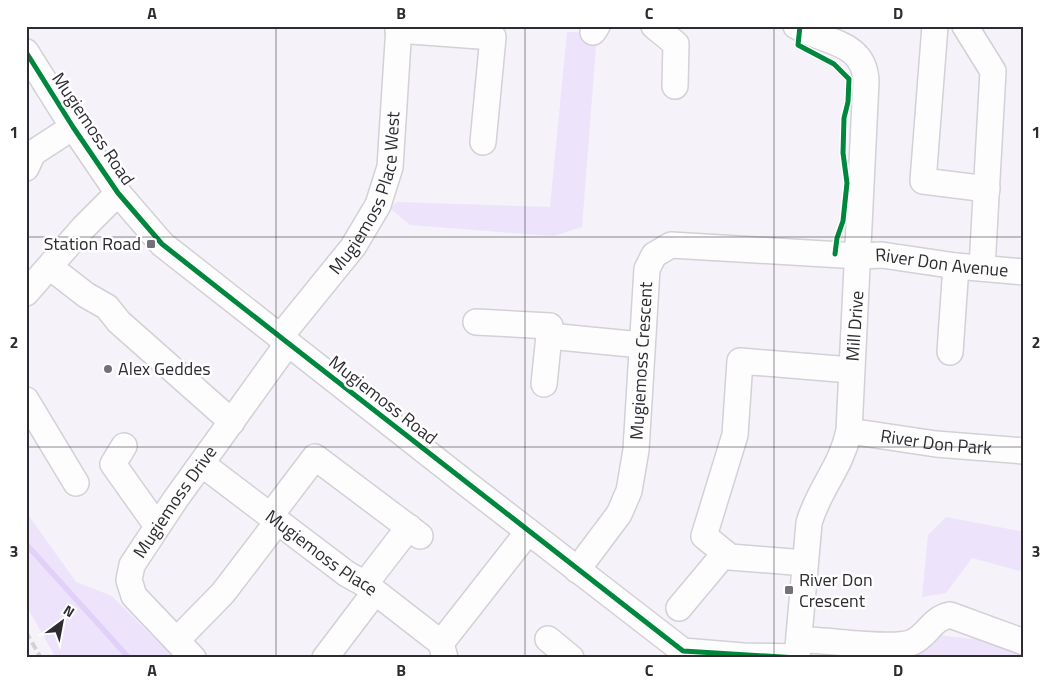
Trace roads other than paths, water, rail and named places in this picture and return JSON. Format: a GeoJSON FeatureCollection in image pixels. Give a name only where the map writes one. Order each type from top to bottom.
{"type":"FeatureCollection","features":[{"type":"Feature","properties":{"kind":"street"},"geometry":{"type":"LineString","coordinates":[[654,26],[676,44],[675,86]]}},
{"type":"Feature","properties":{"kind":"street","name":"Mill Drive"},"geometry":{"type":"LineString","coordinates":[[796,26],[850,50],[862,60],[866,70],[859,256],[849,431],[844,452],[815,504],[809,523],[798,652]]}},
{"type":"Feature","properties":{"kind":"street"},"geometry":{"type":"LineString","coordinates":[[935,26],[923,181],[987,189]]}},
{"type":"Feature","properties":{"kind":"street"},"geometry":{"type":"LineString","coordinates":[[965,26],[993,71],[982,268]]}},
{"type":"Feature","properties":{"kind":"street"},"geometry":{"type":"LineString","coordinates":[[398,28],[493,37],[483,142]]}},
{"type":"Feature","properties":{"kind":"street","name":"Mugiemoss Place West"},"geometry":{"type":"LineString","coordinates":[[284,340],[352,247],[378,205],[390,167],[398,28]]}},
{"type":"Feature","properties":{"kind":"street","name":"Mugiemoss Road"},"geometry":{"type":"LineString","coordinates":[[26,52],[73,127],[118,193],[162,244],[682,654],[744,656],[798,652]]}},
{"type":"Feature","properties":{"kind":"street"},"geometry":{"type":"LineString","coordinates":[[26,168],[33,153],[73,127]]}},
{"type":"Feature","properties":{"kind":"street"},"geometry":{"type":"LineString","coordinates":[[26,293],[118,193]]}},
{"type":"Feature","properties":{"kind":"street","name":"Mugiemoss Crescent"},"geometry":{"type":"LineString","coordinates":[[577,570],[620,514],[629,491],[636,450],[646,269],[654,256],[671,245],[859,256]]}},
{"type":"Feature","properties":{"kind":"street","name":"River Don Avenue"},"geometry":{"type":"LineString","coordinates":[[859,256],[882,255],[956,266],[1024,272]]}},
{"type":"Feature","properties":{"kind":"street"},"geometry":{"type":"LineString","coordinates":[[950,352],[956,266]]}},
{"type":"Feature","properties":{"kind":"street"},"geometry":{"type":"LineString","coordinates":[[50,267],[86,295],[107,307],[119,322],[232,422]]}},
{"type":"Feature","properties":{"kind":"street"},"geometry":{"type":"LineString","coordinates":[[476,322],[550,326],[544,384]]}},
{"type":"Feature","properties":{"kind":"street"},"geometry":{"type":"LineString","coordinates":[[549,336],[642,345]]}},
{"type":"Feature","properties":{"kind":"street","name":"Mugiemoss Drive"},"geometry":{"type":"LineString","coordinates":[[185,649],[134,596],[130,586],[132,565],[157,526],[232,422],[284,340]]}},
{"type":"Feature","properties":{"kind":"street"},"geometry":{"type":"LineString","coordinates":[[805,563],[730,558],[704,536],[735,435],[740,361],[851,370]]}},
{"type":"Feature","properties":{"kind":"street"},"geometry":{"type":"LineString","coordinates":[[26,400],[76,483]]}},
{"type":"Feature","properties":{"kind":"street","name":"River Don Park"},"geometry":{"type":"LineString","coordinates":[[849,431],[936,444],[1024,450]]}},
{"type":"Feature","properties":{"kind":"street"},"geometry":{"type":"LineString","coordinates":[[124,446],[113,464],[157,526]]}},
{"type":"Feature","properties":{"kind":"street"},"geometry":{"type":"LineString","coordinates":[[185,649],[316,457],[414,532],[370,588],[325,658]]}},
{"type":"Feature","properties":{"kind":"street","name":"Mugiemoss Place"},"geometry":{"type":"LineString","coordinates":[[202,464],[348,574],[370,588],[443,650],[528,532]]}},
{"type":"Feature","properties":{"kind":"street"},"geometry":{"type":"LineString","coordinates":[[679,608],[725,553]]}},
{"type":"Feature","properties":{"kind":"street"},"geometry":{"type":"LineString","coordinates":[[798,652],[898,645],[914,642],[939,618],[950,615],[1024,642]]}},
{"type":"Feature","properties":{"kind":"waterway"},"geometry":{"type":"LineString","coordinates":[[26,544],[129,658]]}},
{"type":"Feature","properties":{"kind":"railway"},"geometry":{"type":"LineString","coordinates":[[26,632],[41,658]]}},
{"type":"Feature","properties":{"kind":"railway"},"geometry":{"type":"LineString","coordinates":[[26,653],[29,658]]}},
{"type":"Feature","properties":{"kind":"place","name":"Station Road"},"geometry":{"type":"Point","coordinates":[151,244]}},
{"type":"Feature","properties":{"kind":"place","name":"Alex Geddes"},"geometry":{"type":"Point","coordinates":[108,369]}},
{"type":"Feature","properties":{"kind":"place","name":"River Don Crescent"},"geometry":{"type":"Point","coordinates":[789,590]}}]}
